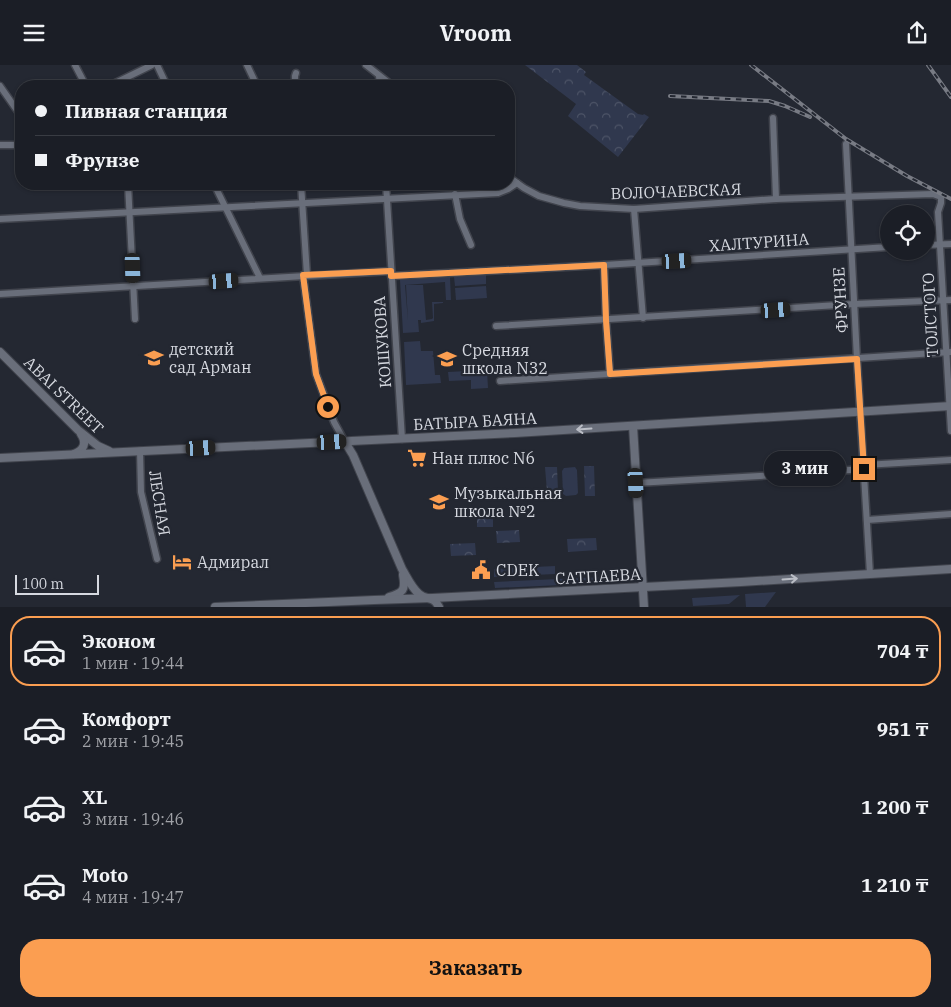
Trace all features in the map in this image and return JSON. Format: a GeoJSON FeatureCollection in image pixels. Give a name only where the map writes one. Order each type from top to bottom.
{"type":"FeatureCollection","features":[{"type":"Feature","properties":{"kind":"street"},"geometry":{"type":"LineString","coordinates":[[75,65],[83,80]]}},
{"type":"Feature","properties":{"kind":"street"},"geometry":{"type":"LineString","coordinates":[[121,80],[152,65]]}},
{"type":"Feature","properties":{"kind":"street"},"geometry":{"type":"LineString","coordinates":[[158,65],[165,80]]}},
{"type":"Feature","properties":{"kind":"street"},"geometry":{"type":"LineString","coordinates":[[246,65],[254,80]]}},
{"type":"Feature","properties":{"kind":"street"},"geometry":{"type":"LineString","coordinates":[[366,65],[385,80]]}},
{"type":"Feature","properties":{"kind":"street"},"geometry":{"type":"LineString","coordinates":[[295,80],[296,73]]}},
{"type":"Feature","properties":{"kind":"street"},"geometry":{"type":"LineString","coordinates":[[0,86],[15,107]]}},
{"type":"Feature","properties":{"kind":"street"},"geometry":{"type":"LineString","coordinates":[[774,118],[776,199]]}},
{"type":"Feature","properties":{"kind":"street","name":"ФРУНЗЕ"},"geometry":{"type":"LineString","coordinates":[[846,144],[870,574]]}},
{"type":"Feature","properties":{"kind":"street"},"geometry":{"type":"LineString","coordinates":[[0,145],[15,145]]}},
{"type":"Feature","properties":{"kind":"street","name":"ВОЛОЧАЕВСКАЯ"},"geometry":{"type":"LineString","coordinates":[[517,183],[539,196],[564,203],[580,206],[634,209],[776,199],[931,193],[941,197]]}},
{"type":"Feature","properties":{"kind":"street"},"geometry":{"type":"LineString","coordinates":[[129,190],[135,319]]}},
{"type":"Feature","properties":{"kind":"street"},"geometry":{"type":"LineString","coordinates":[[217,190],[260,278]]}},
{"type":"Feature","properties":{"kind":"street"},"geometry":{"type":"LineString","coordinates":[[301,190],[305,275],[316,374],[334,422],[353,455],[402,569],[420,595],[432,599],[439,607]]}},
{"type":"Feature","properties":{"kind":"street","name":"КОШУКОВА"},"geometry":{"type":"LineString","coordinates":[[386,190],[402,439]]}},
{"type":"Feature","properties":{"kind":"street"},"geometry":{"type":"LineString","coordinates":[[0,219],[387,199],[504,192],[507,190]]}},
{"type":"Feature","properties":{"kind":"street"},"geometry":{"type":"LineString","coordinates":[[455,194],[460,219],[471,245]]}},
{"type":"Feature","properties":{"kind":"street","name":"ТОЛСТОГО"},"geometry":{"type":"LineString","coordinates":[[941,197],[938,212],[939,245],[948,352],[951,431]]}},
{"type":"Feature","properties":{"kind":"street"},"geometry":{"type":"LineString","coordinates":[[634,209],[643,318]]}},
{"type":"Feature","properties":{"kind":"street"},"geometry":{"type":"LineString","coordinates":[[935,245],[951,244]]}},
{"type":"Feature","properties":{"kind":"street","name":"ХАЛТУРИНА"},"geometry":{"type":"LineString","coordinates":[[0,294],[305,275],[604,265],[880,248]]}},
{"type":"Feature","properties":{"kind":"street"},"geometry":{"type":"LineString","coordinates":[[604,265],[610,374]]}},
{"type":"Feature","properties":{"kind":"street"},"geometry":{"type":"LineString","coordinates":[[496,327],[951,299]]}},
{"type":"Feature","properties":{"kind":"street","name":"ABAI STREET"},"geometry":{"type":"LineString","coordinates":[[0,352],[78,430],[98,446],[112,452]]}},
{"type":"Feature","properties":{"kind":"street"},"geometry":{"type":"LineString","coordinates":[[500,381],[948,352]]}},
{"type":"Feature","properties":{"kind":"street","name":"БАТЫРА БАЯНА"},"geometry":{"type":"LineString","coordinates":[[0,458],[402,439],[950,406]]}},
{"type":"Feature","properties":{"kind":"street"},"geometry":{"type":"LineString","coordinates":[[633,426],[644,607]]}},
{"type":"Feature","properties":{"kind":"street"},"geometry":{"type":"LineString","coordinates":[[70,455],[83,447],[84,439],[78,430]]}},
{"type":"Feature","properties":{"kind":"street"},"geometry":{"type":"LineString","coordinates":[[353,455],[351,445],[360,441]]}},
{"type":"Feature","properties":{"kind":"street","name":"ЛЕСНАЯ"},"geometry":{"type":"LineString","coordinates":[[140,451],[141,493],[157,559]]}},
{"type":"Feature","properties":{"kind":"street"},"geometry":{"type":"LineString","coordinates":[[636,483],[785,475],[951,460]]}},
{"type":"Feature","properties":{"kind":"street"},"geometry":{"type":"LineString","coordinates":[[867,520],[951,514]]}},
{"type":"Feature","properties":{"kind":"street"},"geometry":{"type":"LineString","coordinates":[[378,600],[402,592],[405,585],[402,569]]}},
{"type":"Feature","properties":{"kind":"street","name":"САТПАЕВА"},"geometry":{"type":"LineString","coordinates":[[216,607],[432,599],[951,569]]}},
{"type":"Feature","properties":{"kind":"street"},"geometry":{"type":"LineString","coordinates":[[403,599],[412,595],[411,583]]}},
{"type":"Feature","properties":{"kind":"green space"},"geometry":{"type":"Polygon","coordinates":[[[525,65],[577,65],[586,72],[584,75],[638,114],[644,114],[649,117],[618,157],[568,116],[576,104],[525,65]]]}},
{"type":"Feature","properties":{"kind":"green space"},"geometry":{"type":"Polygon","coordinates":[[[486,275],[486,284],[455,286],[454,277],[486,275]]]}},
{"type":"Feature","properties":{"kind":"green space"},"geometry":{"type":"Polygon","coordinates":[[[450,277],[451,300],[446,300],[445,282],[405,285],[408,321],[406,285],[423,285],[426,320],[433,318],[432,302],[443,303],[434,304],[434,321],[421,323],[421,320],[418,320],[419,332],[403,333],[400,280],[450,277]]]}},
{"type":"Feature","properties":{"kind":"green space"},"geometry":{"type":"Polygon","coordinates":[[[486,286],[487,298],[456,300],[455,288],[486,286]]]}},
{"type":"Feature","properties":{"kind":"green space"},"geometry":{"type":"Polygon","coordinates":[[[420,341],[421,351],[433,351],[435,375],[440,375],[441,383],[406,385],[404,342],[420,341]]]}},
{"type":"Feature","properties":{"kind":"green space"},"geometry":{"type":"Polygon","coordinates":[[[487,370],[488,388],[471,389],[471,380],[449,381],[448,372],[487,370]]]}},
{"type":"Feature","properties":{"kind":"green space"},"geometry":{"type":"Polygon","coordinates":[[[584,466],[594,466],[595,496],[585,496],[584,466]]]}},
{"type":"Feature","properties":{"kind":"green space"},"geometry":{"type":"Polygon","coordinates":[[[545,467],[557,467],[558,491],[547,491],[545,467]]]}},
{"type":"Feature","properties":{"kind":"green space"},"geometry":{"type":"Polygon","coordinates":[[[575,467],[577,470],[578,493],[566,496],[563,494],[562,471],[564,468],[575,467]]]}},
{"type":"Feature","properties":{"kind":"green space"},"geometry":{"type":"Polygon","coordinates":[[[477,516],[493,516],[493,527],[477,527],[477,516]]]}},
{"type":"Feature","properties":{"kind":"green space"},"geometry":{"type":"Polygon","coordinates":[[[519,530],[520,542],[497,543],[496,531],[519,530]]]}},
{"type":"Feature","properties":{"kind":"green space"},"geometry":{"type":"Polygon","coordinates":[[[596,538],[597,550],[568,552],[567,539],[596,538]]]}},
{"type":"Feature","properties":{"kind":"green space"},"geometry":{"type":"Polygon","coordinates":[[[475,543],[476,555],[451,556],[450,544],[475,543]]]}},
{"type":"Feature","properties":{"kind":"green space"},"geometry":{"type":"Polygon","coordinates":[[[555,566],[555,574],[494,577],[494,569],[555,566]]]}},
{"type":"Feature","properties":{"kind":"green space"},"geometry":{"type":"Polygon","coordinates":[[[626,576],[626,582],[495,588],[494,582],[626,576]]]}},
{"type":"Feature","properties":{"kind":"green space"},"geometry":{"type":"Polygon","coordinates":[[[776,592],[765,607],[746,607],[745,594],[776,592]]]}},
{"type":"Feature","properties":{"kind":"green space"},"geometry":{"type":"Polygon","coordinates":[[[740,595],[729,604],[693,606],[692,598],[740,595]]]}},
{"type":"Feature","properties":{"kind":"railway"},"geometry":{"type":"LineString","coordinates":[[751,65],[846,139],[907,176],[951,199]]}},
{"type":"Feature","properties":{"kind":"railway"},"geometry":{"type":"LineString","coordinates":[[928,65],[951,97]]}},
{"type":"Feature","properties":{"kind":"railway"},"geometry":{"type":"LineString","coordinates":[[670,96],[769,101],[810,117]]}},
{"type":"Feature","properties":{"kind":"place","name":"детский сад Арман"},"geometry":{"type":"Point","coordinates":[154,358]}},
{"type":"Feature","properties":{"kind":"place","name":"Средняя школа N32"},"geometry":{"type":"Point","coordinates":[447,359]}},
{"type":"Feature","properties":{"kind":"place","name":"Нан плюс N6"},"geometry":{"type":"Point","coordinates":[417,458]}},
{"type":"Feature","properties":{"kind":"place","name":"Музыкальная школа №2"},"geometry":{"type":"Point","coordinates":[439,502]}},
{"type":"Feature","properties":{"kind":"place","name":"Адмирал"},"geometry":{"type":"Point","coordinates":[182,562]}},
{"type":"Feature","properties":{"kind":"place","name":"CDEK"},"geometry":{"type":"Point","coordinates":[481,570]}},
{"type":"Feature","properties":{"kind":"route"},"geometry":{"type":"LineString","coordinates":[[328,407],[316,374],[303,275],[391,271],[391,276],[604,265],[610,374],[857,359],[864,469]]}}]}
